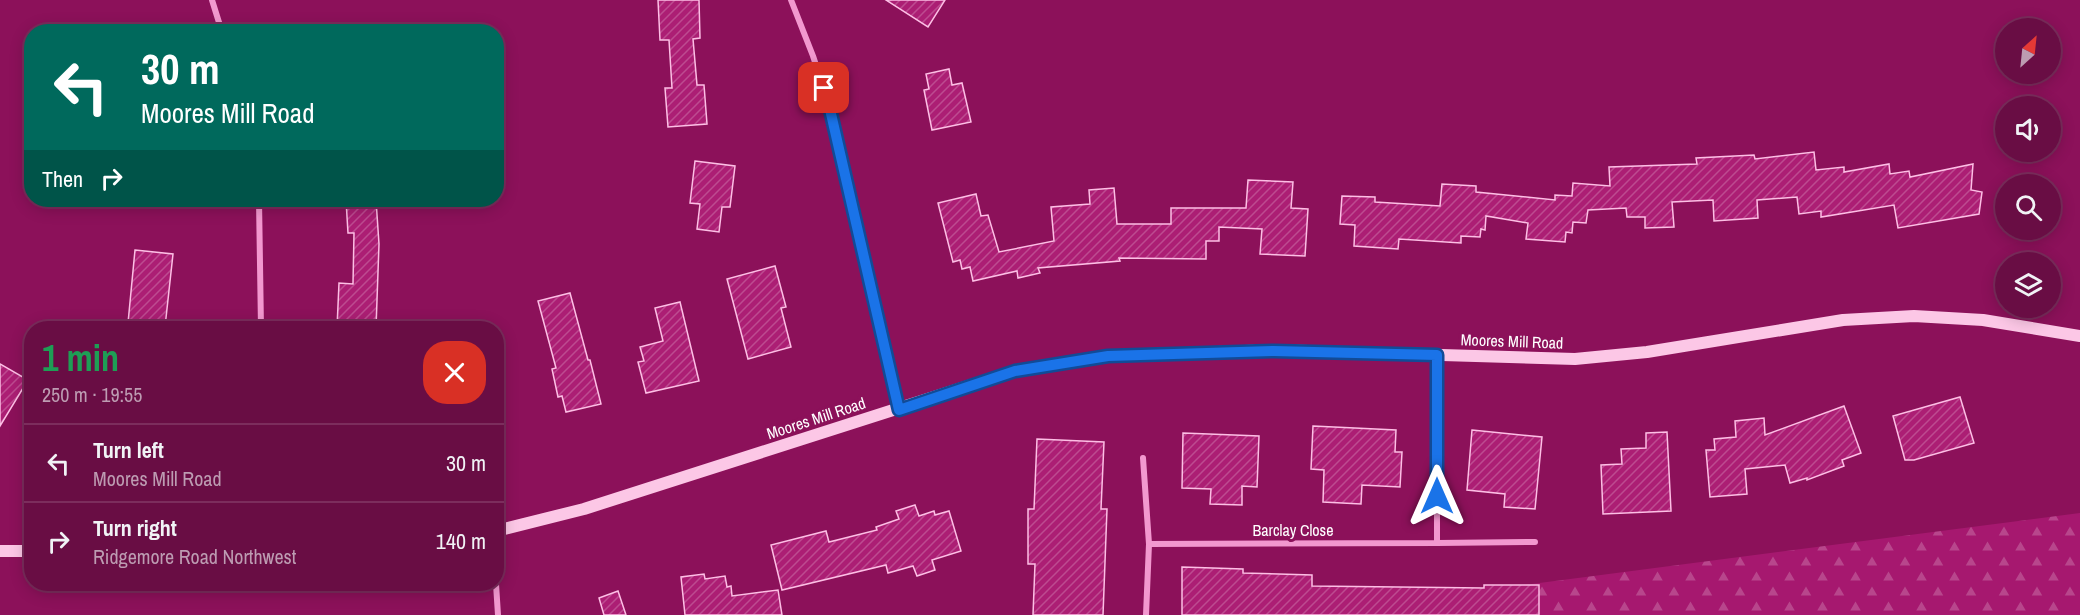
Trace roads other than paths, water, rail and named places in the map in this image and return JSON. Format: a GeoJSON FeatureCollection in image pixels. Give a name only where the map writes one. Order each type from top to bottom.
{"type":"FeatureCollection","features":[{"type":"Feature","properties":{"kind":"street"},"geometry":{"type":"LineString","coordinates":[[212,0],[220,24]]}},
{"type":"Feature","properties":{"kind":"street"},"geometry":{"type":"LineString","coordinates":[[790,0],[813,56],[829,105],[899,410]]}},
{"type":"Feature","properties":{"kind":"street"},"geometry":{"type":"LineString","coordinates":[[259,207],[261,321]]}},
{"type":"Feature","properties":{"kind":"street","name":"Moores Mill Road"},"geometry":{"type":"LineString","coordinates":[[504,529],[584,509],[1015,371],[1108,356],[1274,351],[1575,359],[1647,352],[1843,320],[1914,316],[1983,320],[2080,336]]}},
{"type":"Feature","properties":{"kind":"street"},"geometry":{"type":"LineString","coordinates":[[1437,355],[1437,543]]}},
{"type":"Feature","properties":{"kind":"street"},"geometry":{"type":"LineString","coordinates":[[1143,458],[1149,544],[1146,615]]}},
{"type":"Feature","properties":{"kind":"street","name":"Barclay Close"},"geometry":{"type":"LineString","coordinates":[[1149,544],[1535,542]]}},
{"type":"Feature","properties":{"kind":"street"},"geometry":{"type":"LineString","coordinates":[[0,551],[24,551]]}},
{"type":"Feature","properties":{"kind":"street"},"geometry":{"type":"LineString","coordinates":[[496,591],[498,615]]}}]}
